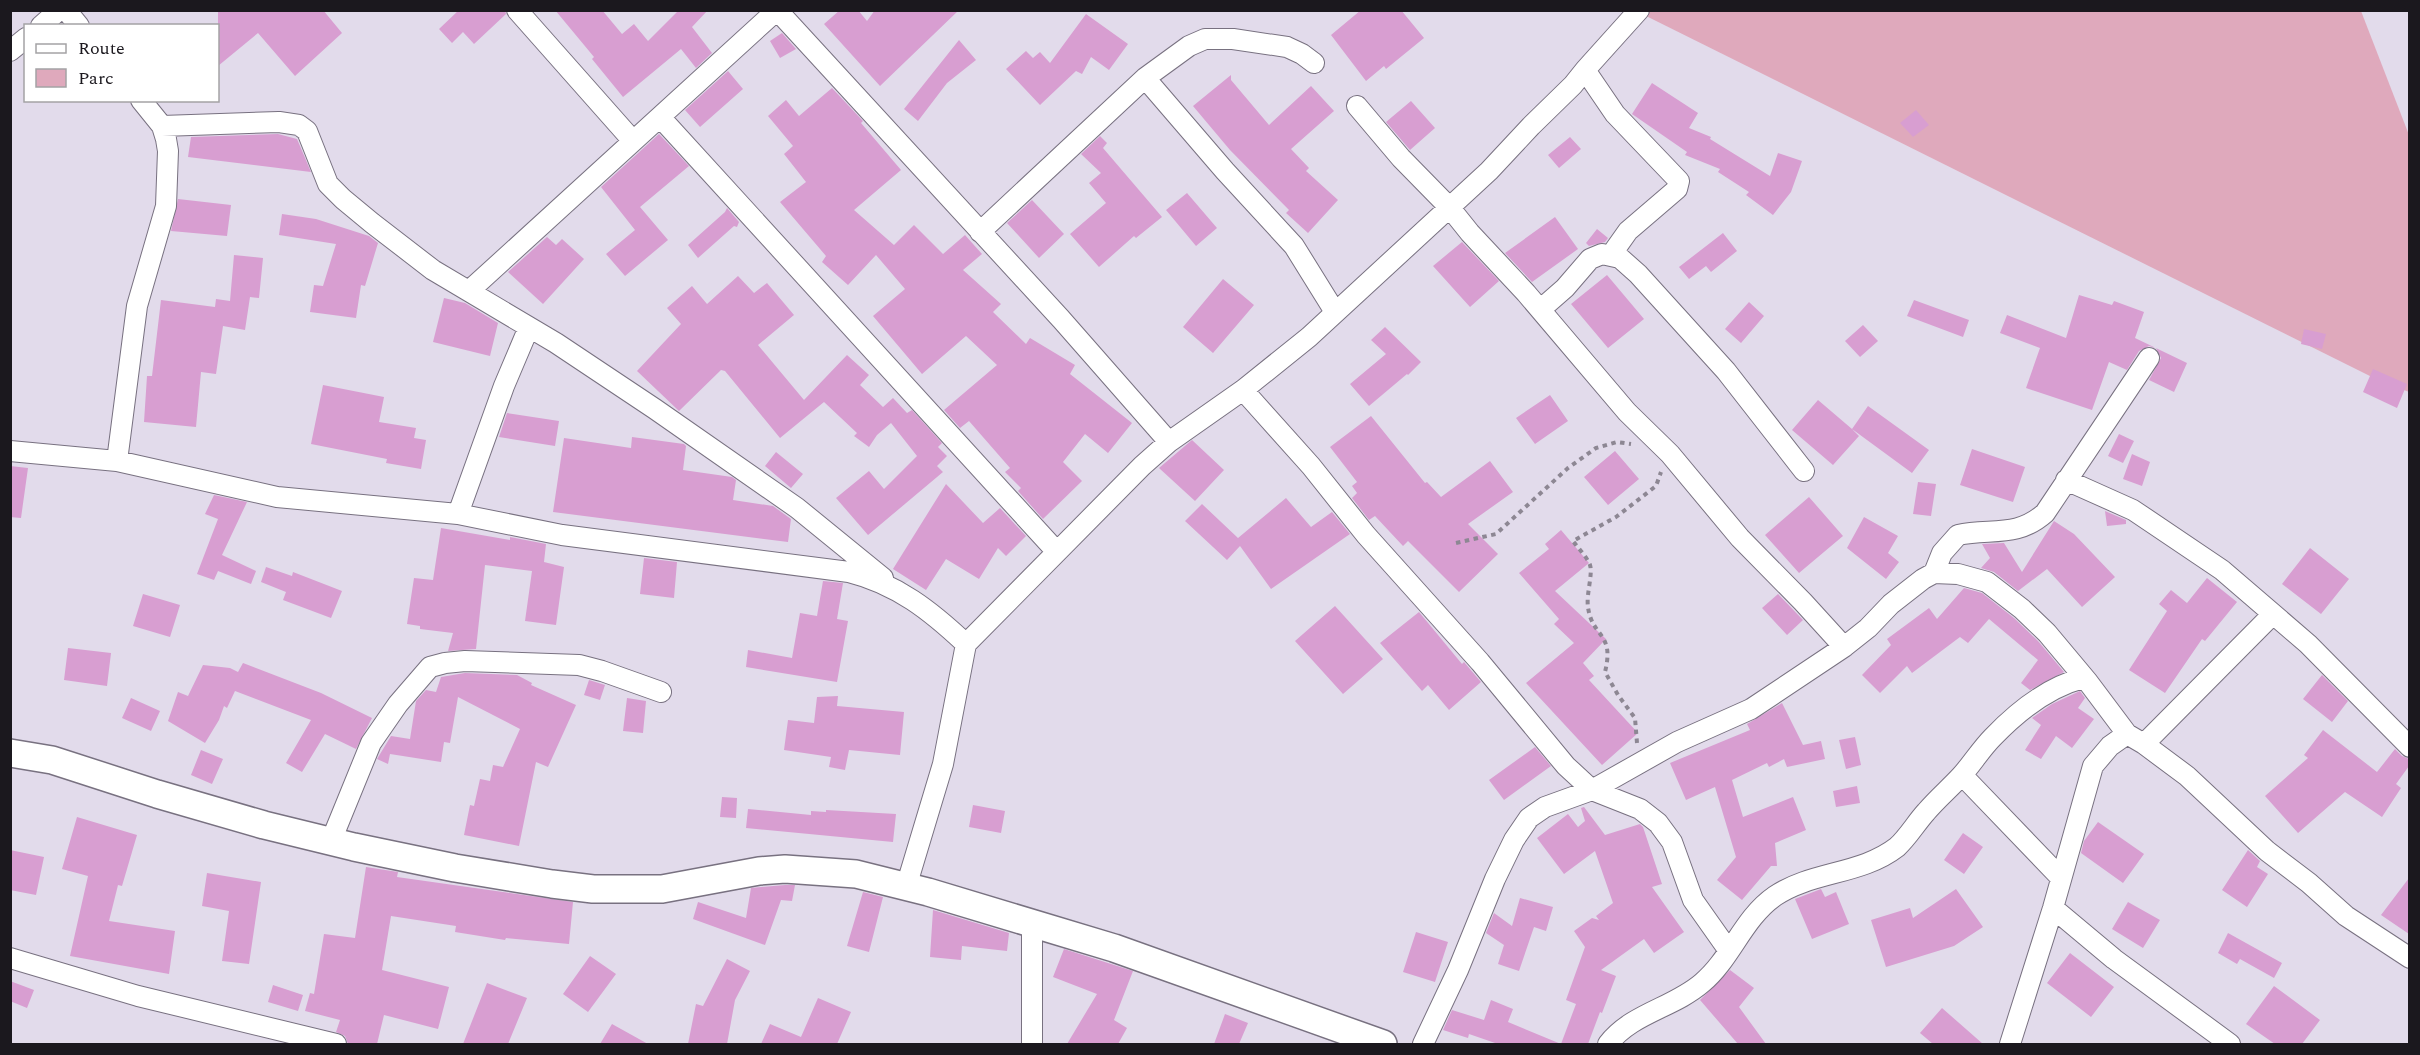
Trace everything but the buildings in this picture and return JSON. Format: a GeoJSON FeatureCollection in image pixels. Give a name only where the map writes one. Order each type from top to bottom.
{"type":"FeatureCollection","features":[{"type":"Feature","properties":{"kind":"street"},"geometry":{"type":"LineString","coordinates":[[43,24],[59,10]]}},
{"type":"Feature","properties":{"kind":"street"},"geometry":{"type":"LineString","coordinates":[[66,10],[76,24]]}},
{"type":"Feature","properties":{"kind":"street"},"geometry":{"type":"LineString","coordinates":[[517,10],[633,141]]}},
{"type":"Feature","properties":{"kind":"street"},"geometry":{"type":"LineString","coordinates":[[470,291],[777,10],[1061,319],[1169,442]]}},
{"type":"Feature","properties":{"kind":"street"},"geometry":{"type":"LineString","coordinates":[[906,887],[943,764],[966,644],[1169,442],[1243,390],[1309,337],[1450,208],[1573,85],[1639,10]]}},
{"type":"Feature","properties":{"kind":"street"},"geometry":{"type":"LineString","coordinates":[[980,232],[1145,78],[1189,46],[1205,39],[1233,39],[1287,46],[1314,63]]}},
{"type":"Feature","properties":{"kind":"street"},"geometry":{"type":"LineString","coordinates":[[10,51],[24,40]]}},
{"type":"Feature","properties":{"kind":"street"},"geometry":{"type":"LineString","coordinates":[[1585,70],[1615,114],[1679,181],[1677,189],[1628,231],[1611,255]]}},
{"type":"Feature","properties":{"kind":"street"},"geometry":{"type":"LineString","coordinates":[[1145,78],[1225,171],[1294,246],[1335,312]]}},
{"type":"Feature","properties":{"kind":"street"},"geometry":{"type":"LineString","coordinates":[[117,461],[137,306],[166,206],[168,151],[162,126],[143,102]]}},
{"type":"Feature","properties":{"kind":"street"},"geometry":{"type":"LineString","coordinates":[[1357,106],[1401,158],[1450,208],[1470,233],[1541,309],[1627,412],[1670,454],[1740,538],[1844,647]]}},
{"type":"Feature","properties":{"kind":"street"},"geometry":{"type":"LineString","coordinates":[[660,117],[1057,552]]}},
{"type":"Feature","properties":{"kind":"street"},"geometry":{"type":"LineString","coordinates":[[162,126],[279,122],[299,125],[307,131],[328,184],[343,199],[433,270],[529,327],[655,409],[797,508],[896,589],[933,613],[966,644]]}},
{"type":"Feature","properties":{"kind":"street"},"geometry":{"type":"LineString","coordinates":[[1541,309],[1565,288],[1590,258],[1602,254],[1620,258],[1682,321],[1765,419],[1804,471]]}},
{"type":"Feature","properties":{"kind":"street"},"geometry":{"type":"LineString","coordinates":[[458,514],[504,386],[529,327]]}},
{"type":"Feature","properties":{"kind":"street"},"geometry":{"type":"LineString","coordinates":[[1934,573],[1941,553],[1958,535],[2006,531],[2032,524],[2044,513],[2150,358]]}},
{"type":"Feature","properties":{"kind":"street"},"geometry":{"type":"LineString","coordinates":[[1243,390],[1311,466],[1366,535],[1480,662],[1566,766],[1592,790],[1640,809],[1658,823],[1672,842],[1693,900],[1729,951]]}},
{"type":"Feature","properties":{"kind":"street"},"geometry":{"type":"LineString","coordinates":[[10,451],[117,461],[277,497],[458,514],[562,535],[849,572],[870,577],[896,589]]}},
{"type":"Feature","properties":{"kind":"street"},"geometry":{"type":"LineString","coordinates":[[2066,480],[2133,510],[2222,570],[2308,644],[2409,747]]}},
{"type":"Feature","properties":{"kind":"street"},"geometry":{"type":"LineString","coordinates":[[1423,1044],[1514,840],[1529,819],[1545,807],[1592,790],[1677,742],[1751,708],[1844,647],[1868,628],[1891,604],[1934,573],[1958,574],[1987,582],[2022,609],[2047,633],[2135,739],[2187,776],[2267,852],[2309,882],[2346,916],[2409,958]]}},
{"type":"Feature","properties":{"kind":"street"},"geometry":{"type":"LineString","coordinates":[[2010,1044],[2053,908],[2093,766],[2110,746],[2135,739],[2273,614]]}},
{"type":"Feature","properties":{"kind":"street"},"geometry":{"type":"LineString","coordinates":[[331,841],[371,743],[410,689],[430,668],[445,663],[465,661],[559,663],[602,671],[661,692]]}},
{"type":"Feature","properties":{"kind":"street"},"geometry":{"type":"LineString","coordinates":[[1608,1044],[1624,1027],[1636,1019],[1700,986],[1714,973],[1758,911],[1774,896],[1794,886],[1875,861],[1898,846],[1926,811],[1962,775],[1992,737],[2029,705],[2052,689],[2083,678]]}},
{"type":"Feature","properties":{"kind":"street"},"geometry":{"type":"LineString","coordinates":[[10,753],[52,760],[168,797],[331,841],[455,868],[593,889],[662,889],[736,874],[785,870],[856,874],[1032,922],[1114,948],[1383,1044]]}},
{"type":"Feature","properties":{"kind":"street"},"geometry":{"type":"LineString","coordinates":[[1962,775],[2061,878]]}},
{"type":"Feature","properties":{"kind":"street"},"geometry":{"type":"LineString","coordinates":[[2053,908],[2114,959],[2230,1044]]}},
{"type":"Feature","properties":{"kind":"street"},"geometry":{"type":"LineString","coordinates":[[1032,922],[1032,1044]]}},
{"type":"Feature","properties":{"kind":"street"},"geometry":{"type":"LineString","coordinates":[[10,958],[263,1036],[336,1044]]}},
{"type":"Feature","properties":{"kind":"path"},"geometry":{"type":"LineString","coordinates":[[1456,543],[1496,534],[1568,468],[1596,448],[1617,441],[1640,445]]}},
{"type":"Feature","properties":{"kind":"path"},"geometry":{"type":"LineString","coordinates":[[1638,765],[1635,718],[1605,672],[1609,658],[1605,639],[1592,623],[1588,608],[1590,565],[1574,541],[1616,517],[1656,486],[1662,468]]}},
{"type":"Feature","properties":{"kind":"green space"},"geometry":{"type":"Polygon","coordinates":[[[1636,11],[2361,11],[2409,135],[2409,392],[2376,379],[1636,11]]]}}]}
